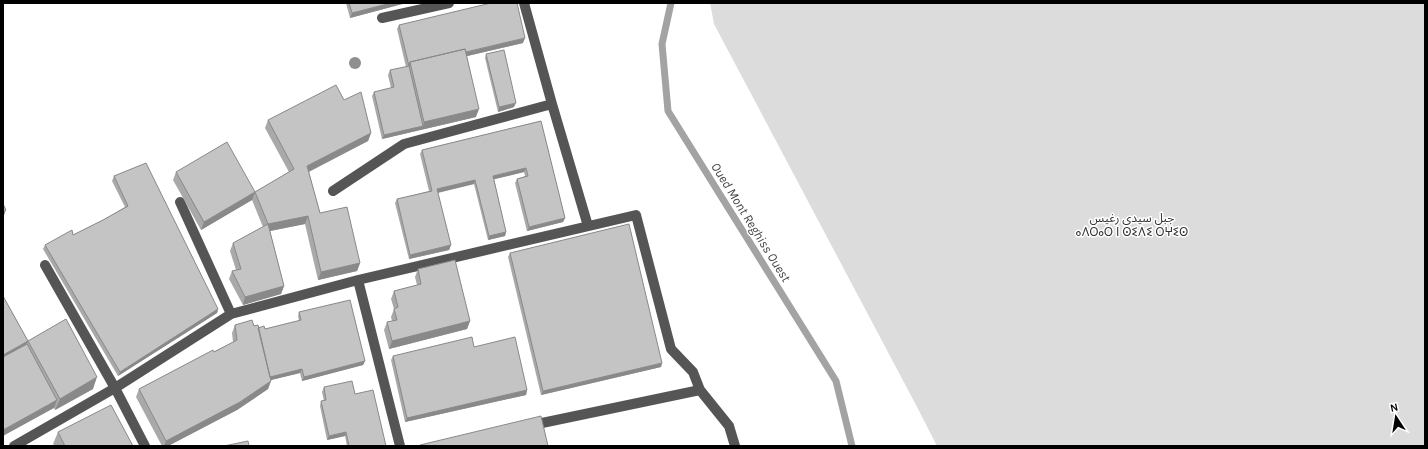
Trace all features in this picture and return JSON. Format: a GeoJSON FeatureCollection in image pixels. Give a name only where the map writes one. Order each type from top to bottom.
{"type":"FeatureCollection","features":[{"type":"Feature","properties":{"kind":"street"},"geometry":{"type":"LineString","coordinates":[[382,18],[449,3]]}},
{"type":"Feature","properties":{"kind":"street"},"geometry":{"type":"LineString","coordinates":[[524,3],[588,226]]}},
{"type":"Feature","properties":{"kind":"street"},"geometry":{"type":"LineString","coordinates":[[334,190],[404,144],[552,104]]}},
{"type":"Feature","properties":{"kind":"street"},"geometry":{"type":"LineString","coordinates":[[180,202],[231,314]]}},
{"type":"Feature","properties":{"kind":"street"},"geometry":{"type":"LineString","coordinates":[[14,446],[115,388],[231,314],[358,280],[636,215],[671,349],[693,372],[700,390],[729,426],[735,446]]}},
{"type":"Feature","properties":{"kind":"street"},"geometry":{"type":"LineString","coordinates":[[45,265],[115,388],[145,446]]}},
{"type":"Feature","properties":{"kind":"street"},"geometry":{"type":"LineString","coordinates":[[358,280],[400,446]]}},
{"type":"Feature","properties":{"kind":"street"},"geometry":{"type":"LineString","coordinates":[[540,426],[700,390]]}},
{"type":"Feature","properties":{"kind":"green space","name":"جبل سيدي رغيس ⴰⴷⵔⴰⵔ ⵏ ⵙⵉⴷⵉ ⵔⵖⵉⵙ"},"geometry":{"type":"Polygon","coordinates":[[[710,3],[1425,3],[1425,446],[937,446],[714,24],[710,3]]]}},
{"type":"Feature","properties":{"kind":"building"},"geometry":{"type":"Polygon","coordinates":[[[349,3],[391,3],[352,13],[349,3]]]}},
{"type":"Feature","properties":{"kind":"building"},"geometry":{"type":"Polygon","coordinates":[[[491,3],[517,3],[525,38],[466,52],[465,49],[410,62],[409,66],[399,25],[491,3]]]}},
{"type":"Feature","properties":{"kind":"building"},"geometry":{"type":"Polygon","coordinates":[[[465,49],[479,109],[424,122],[410,62],[465,49]]]}},
{"type":"Feature","properties":{"kind":"building"},"geometry":{"type":"Polygon","coordinates":[[[504,50],[516,103],[499,107],[486,54],[504,50]]]}},
{"type":"Feature","properties":{"kind":"building"},"geometry":{"type":"Polygon","coordinates":[[[409,66],[423,126],[384,135],[374,92],[394,87],[390,70],[409,66]]]}},
{"type":"Feature","properties":{"kind":"building"},"geometry":{"type":"Polygon","coordinates":[[[336,85],[344,100],[361,92],[371,133],[307,166],[320,213],[347,207],[360,263],[321,272],[308,216],[268,224],[255,192],[294,169],[268,120],[336,85]]]}},
{"type":"Feature","properties":{"kind":"building"},"geometry":{"type":"Polygon","coordinates":[[[541,121],[565,218],[529,227],[517,179],[528,176],[526,168],[493,176],[506,232],[489,236],[475,180],[437,189],[451,245],[410,255],[397,199],[432,191],[422,150],[541,121]]]}},
{"type":"Feature","properties":{"kind":"building"},"geometry":{"type":"Polygon","coordinates":[[[227,142],[255,192],[204,222],[176,172],[227,142]]]}},
{"type":"Feature","properties":{"kind":"building"},"geometry":{"type":"Polygon","coordinates":[[[146,163],[218,309],[120,372],[45,245],[72,230],[73,235],[128,206],[114,176],[146,163]]]}},
{"type":"Feature","properties":{"kind":"building"},"geometry":{"type":"Polygon","coordinates":[[[3,204],[6,210],[3,212],[3,204]]]}},
{"type":"Feature","properties":{"kind":"building"},"geometry":{"type":"Polygon","coordinates":[[[268,224],[284,286],[245,297],[232,271],[241,269],[233,243],[268,224]]]}},
{"type":"Feature","properties":{"kind":"building"},"geometry":{"type":"Polygon","coordinates":[[[629,224],[662,363],[543,391],[510,253],[629,224]]]}},
{"type":"Feature","properties":{"kind":"building"},"geometry":{"type":"Polygon","coordinates":[[[455,260],[470,321],[392,341],[387,322],[397,320],[394,309],[398,307],[394,291],[421,284],[418,269],[455,260]]]}},
{"type":"Feature","properties":{"kind":"building"},"geometry":{"type":"Polygon","coordinates":[[[3,296],[28,341],[3,355],[3,296]]]}},
{"type":"Feature","properties":{"kind":"building"},"geometry":{"type":"Polygon","coordinates":[[[350,300],[365,361],[304,377],[302,369],[270,377],[258,328],[264,326],[265,329],[301,320],[299,312],[350,300]]]}},
{"type":"Feature","properties":{"kind":"building"},"geometry":{"type":"Polygon","coordinates":[[[66,319],[97,377],[60,399],[28,341],[66,319]]]}},
{"type":"Feature","properties":{"kind":"building"},"geometry":{"type":"Polygon","coordinates":[[[252,320],[254,326],[258,325],[271,381],[240,402],[166,441],[139,389],[213,350],[214,352],[237,340],[235,325],[252,320]]]}},
{"type":"Feature","properties":{"kind":"building"},"geometry":{"type":"Polygon","coordinates":[[[472,337],[474,347],[515,337],[527,390],[407,418],[393,356],[472,337]]]}},
{"type":"Feature","properties":{"kind":"building"},"geometry":{"type":"Polygon","coordinates":[[[27,344],[57,400],[3,430],[3,357],[27,344]]]}},
{"type":"Feature","properties":{"kind":"building"},"geometry":{"type":"Polygon","coordinates":[[[352,381],[355,394],[373,390],[386,446],[349,446],[346,432],[329,436],[321,401],[326,400],[324,387],[352,381]]]}},
{"type":"Feature","properties":{"kind":"building"},"geometry":{"type":"Polygon","coordinates":[[[111,405],[133,446],[65,446],[58,432],[111,405]]]}},
{"type":"Feature","properties":{"kind":"building"},"geometry":{"type":"Polygon","coordinates":[[[541,416],[548,446],[420,446],[420,445],[541,416]]]}},
{"type":"Feature","properties":{"kind":"building"},"geometry":{"type":"Polygon","coordinates":[[[248,441],[249,446],[224,446],[248,441]]]}},
{"type":"Feature","properties":{"kind":"waterway","name":"Oued Mont Reghiss Ouest"},"geometry":{"type":"LineString","coordinates":[[671,3],[662,44],[668,111],[836,381],[852,446]]}}]}
